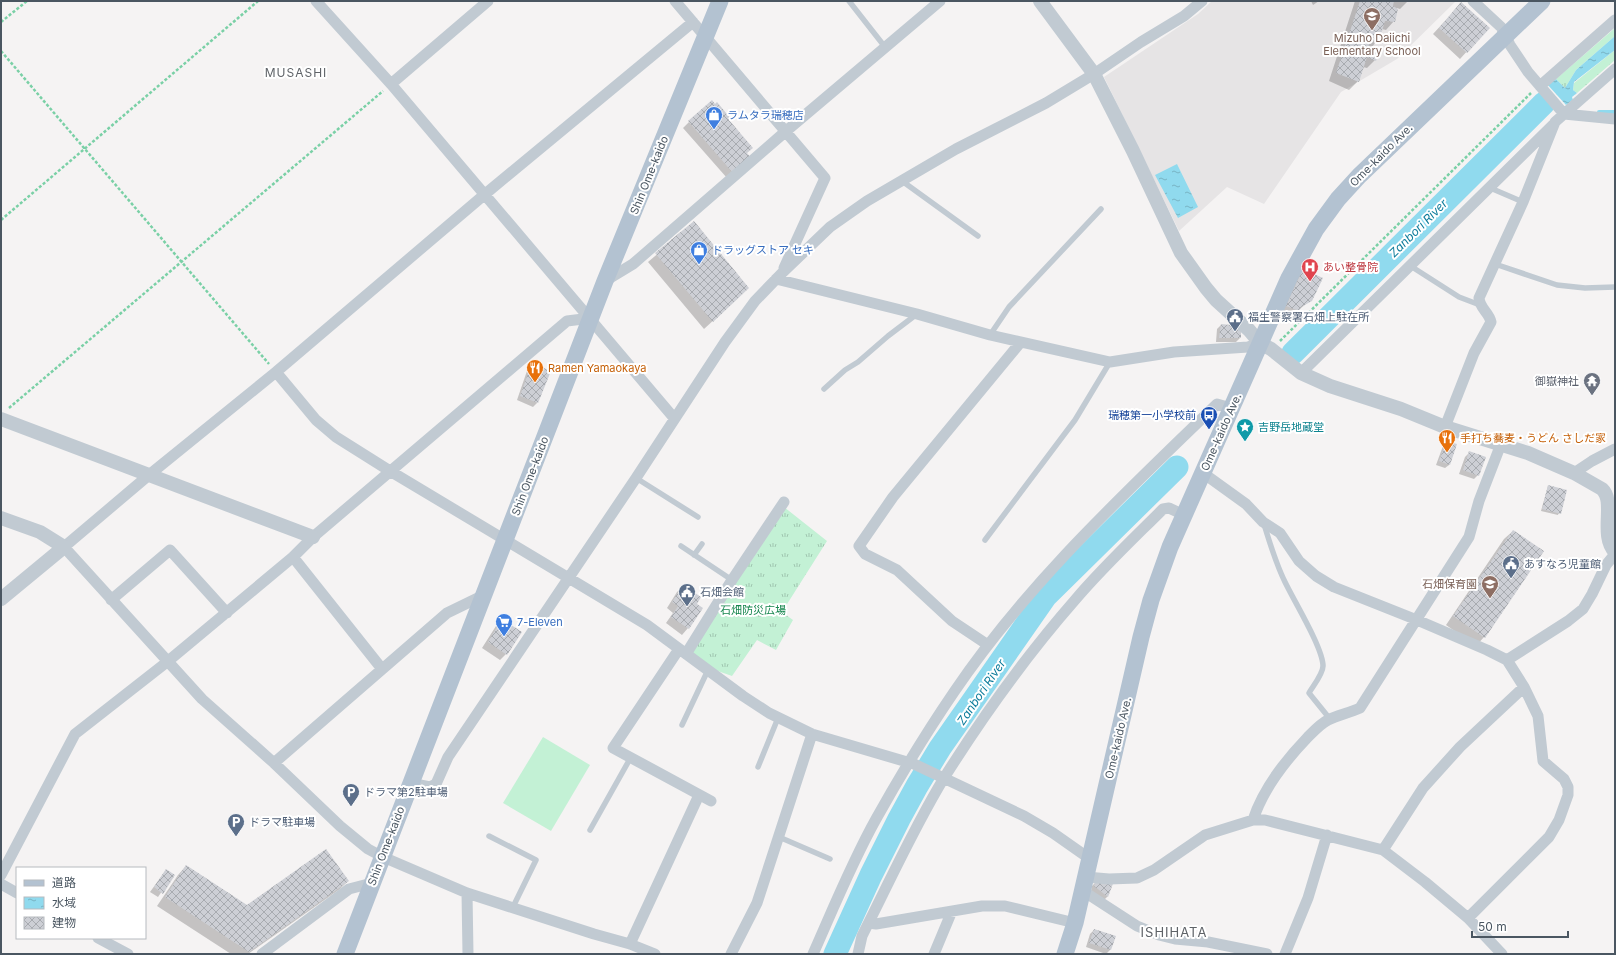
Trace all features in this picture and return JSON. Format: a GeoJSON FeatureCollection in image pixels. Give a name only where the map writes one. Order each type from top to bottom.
{"type":"FeatureCollection","features":[{"type":"Feature","properties":{"kind":"main road","name":"Shin Ome-kaido"},"geometry":{"type":"LineString","coordinates":[[344,954],[383,857],[410,783],[605,281],[720,1]]}},
{"type":"Feature","properties":{"kind":"main road","name":"Ome-kaido Ave."},"geometry":{"type":"LineString","coordinates":[[1065,954],[1085,884],[1146,618],[1158,579],[1184,515],[1231,408],[1265,346],[1299,258],[1316,229],[1338,199],[1372,163],[1542,1]]}},
{"type":"Feature","properties":{"kind":"street"},"geometry":{"type":"LineString","coordinates":[[316,1],[391,84],[484,195],[591,318],[674,418]]}},
{"type":"Feature","properties":{"kind":"street"},"geometry":{"type":"LineString","coordinates":[[391,84],[488,1]]}},
{"type":"Feature","properties":{"kind":"street"},"geometry":{"type":"LineString","coordinates":[[676,1],[825,178],[780,275]]}},
{"type":"Feature","properties":{"kind":"street"},"geometry":{"type":"LineString","coordinates":[[605,281],[633,264],[785,132],[940,1]]}},
{"type":"Feature","properties":{"kind":"street"},"geometry":{"type":"LineString","coordinates":[[410,783],[430,787],[436,784],[448,757],[636,478],[725,342],[756,301],[780,275],[843,217],[867,201],[956,149],[1046,103],[1094,74],[1140,42],[1184,16],[1202,1]]}},
{"type":"Feature","properties":{"kind":"street"},"geometry":{"type":"LineString","coordinates":[[1472,1],[1501,27],[1505,36],[1528,72],[1563,112],[1615,119]]}},
{"type":"Feature","properties":{"kind":"street"},"geometry":{"type":"LineString","coordinates":[[1042,2],[1094,74],[1181,253],[1216,300],[1265,346],[1301,372],[1330,386],[1401,409],[1444,427],[1482,440],[1501,444],[1528,453],[1574,473],[1606,492],[1608,501],[1608,540],[1615,554],[1606,565],[1592,594],[1582,609],[1568,621],[1507,660]]}},
{"type":"Feature","properties":{"kind":"street"},"geometry":{"type":"LineString","coordinates":[[1541,87],[1615,20]]}},
{"type":"Feature","properties":{"kind":"street"},"geometry":{"type":"LineString","coordinates":[[1,599],[149,475],[276,372],[484,195],[693,22]]}},
{"type":"Feature","properties":{"kind":"street"},"geometry":{"type":"LineString","coordinates":[[1301,372],[1555,122],[1563,112],[1615,69]]}},
{"type":"Feature","properties":{"kind":"street"},"geometry":{"type":"LineString","coordinates":[[1444,427],[1474,353],[1492,322],[1490,316],[1480,305],[1479,298],[1523,202],[1555,122]]}},
{"type":"Feature","properties":{"kind":"street"},"geometry":{"type":"LineString","coordinates":[[780,275],[990,336],[1110,362],[1174,352],[1265,346]]}},
{"type":"Feature","properties":{"kind":"street"},"geometry":{"type":"LineString","coordinates":[[1,875],[75,734],[168,662],[227,613],[293,557],[313,537],[567,321],[591,318]]}},
{"type":"Feature","properties":{"kind":"street"},"geometry":{"type":"LineString","coordinates":[[988,645],[952,620],[897,570],[865,554],[859,546],[893,497],[1020,343]]}},
{"type":"Feature","properties":{"kind":"street"},"geometry":{"type":"LineString","coordinates":[[276,372],[316,420],[336,437],[647,625],[743,696],[778,718],[812,734],[912,763],[1029,819],[1053,833],[1090,859]]}},
{"type":"Feature","properties":{"kind":"street"},"geometry":{"type":"LineString","coordinates":[[813,954],[876,820],[912,763],[953,692],[988,645],[1060,559],[1217,404],[1231,408]]}},
{"type":"Feature","properties":{"kind":"street"},"geometry":{"type":"LineString","coordinates":[[4,414],[149,475],[313,537]]}},
{"type":"Feature","properties":{"kind":"street"},"geometry":{"type":"LineString","coordinates":[[1253,820],[1257,808],[1270,785],[1290,756],[1315,730],[1330,719],[1348,714],[1360,708],[1469,537],[1501,444]]}},
{"type":"Feature","properties":{"kind":"street"},"geometry":{"type":"LineString","coordinates":[[1574,473],[1615,448]]}},
{"type":"Feature","properties":{"kind":"street"},"geometry":{"type":"LineString","coordinates":[[1203,473],[1246,504],[1264,522],[1280,533],[1299,561],[1316,576],[1334,587],[1417,620],[1507,660],[1524,687],[1538,716],[1543,761],[1564,779],[1568,787],[1568,795],[1559,820],[1549,837],[1468,918]]}},
{"type":"Feature","properties":{"kind":"street"},"geometry":{"type":"LineString","coordinates":[[711,801],[613,748],[683,651],[784,502]]}},
{"type":"Feature","properties":{"kind":"street"},"geometry":{"type":"LineString","coordinates":[[858,954],[862,936],[914,831],[943,778],[1017,671],[1056,622],[1096,577],[1163,509],[1169,508],[1184,515]]}},
{"type":"Feature","properties":{"kind":"street"},"geometry":{"type":"LineString","coordinates":[[1,518],[40,532],[64,547],[202,699],[274,763],[340,826],[363,845],[383,857],[467,893],[594,934],[630,944],[655,954]]}},
{"type":"Feature","properties":{"kind":"street"},"geometry":{"type":"LineString","coordinates":[[111,600],[170,550],[227,613]]}},
{"type":"Feature","properties":{"kind":"street"},"geometry":{"type":"LineString","coordinates":[[293,557],[382,669]]}},
{"type":"Feature","properties":{"kind":"street"},"geometry":{"type":"LineString","coordinates":[[274,763],[447,613],[484,595]]}},
{"type":"Feature","properties":{"kind":"street"},"geometry":{"type":"LineString","coordinates":[[1383,850],[1423,788],[1460,747],[1524,687]]}},
{"type":"Feature","properties":{"kind":"street"},"geometry":{"type":"LineString","coordinates":[[731,954],[757,903],[812,734]]}},
{"type":"Feature","properties":{"kind":"street"},"geometry":{"type":"LineString","coordinates":[[630,944],[699,795]]}},
{"type":"Feature","properties":{"kind":"street"},"geometry":{"type":"LineString","coordinates":[[1085,884],[1109,879],[1137,878],[1154,870],[1205,835],[1253,820],[1265,820],[1383,850],[1425,882],[1468,918],[1497,953]]}},
{"type":"Feature","properties":{"kind":"street"},"geometry":{"type":"LineString","coordinates":[[1285,954],[1308,898],[1326,835]]}},
{"type":"Feature","properties":{"kind":"street"},"geometry":{"type":"LineString","coordinates":[[262,954],[349,889],[372,883]]}},
{"type":"Feature","properties":{"kind":"street"},"geometry":{"type":"LineString","coordinates":[[1,884],[16,892]]}},
{"type":"Feature","properties":{"kind":"street"},"geometry":{"type":"LineString","coordinates":[[1085,884],[1137,926],[1159,935],[1175,939],[1208,942],[1267,954]]}},
{"type":"Feature","properties":{"kind":"street"},"geometry":{"type":"LineString","coordinates":[[467,893],[468,954]]}},
{"type":"Feature","properties":{"kind":"street"},"geometry":{"type":"LineString","coordinates":[[869,923],[876,924],[982,906],[1006,906],[1075,923]]}},
{"type":"Feature","properties":{"kind":"street"},"geometry":{"type":"LineString","coordinates":[[934,954],[952,911]]}},
{"type":"Feature","properties":{"kind":"street"},"geometry":{"type":"LineString","coordinates":[[100,939],[128,954]]}},
{"type":"Feature","properties":{"kind":"lane"},"geometry":{"type":"LineString","coordinates":[[849,1],[885,47]]}},
{"type":"Feature","properties":{"kind":"lane"},"geometry":{"type":"LineString","coordinates":[[902,181],[978,236]]}},
{"type":"Feature","properties":{"kind":"lane"},"geometry":{"type":"LineString","coordinates":[[1488,187],[1523,202]]}},
{"type":"Feature","properties":{"kind":"lane"},"geometry":{"type":"LineString","coordinates":[[990,336],[1009,307],[1101,209]]}},
{"type":"Feature","properties":{"kind":"lane"},"geometry":{"type":"LineString","coordinates":[[1495,264],[1557,285],[1585,288],[1615,287]]}},
{"type":"Feature","properties":{"kind":"lane"},"geometry":{"type":"LineString","coordinates":[[1409,265],[1459,297],[1480,305]]}},
{"type":"Feature","properties":{"kind":"lane"},"geometry":{"type":"LineString","coordinates":[[824,389],[845,370],[858,362],[888,336],[917,314]]}},
{"type":"Feature","properties":{"kind":"lane"},"geometry":{"type":"LineString","coordinates":[[985,540],[1075,420],[1110,362]]}},
{"type":"Feature","properties":{"kind":"lane"},"geometry":{"type":"LineString","coordinates":[[636,478],[698,517]]}},
{"type":"Feature","properties":{"kind":"lane"},"geometry":{"type":"LineString","coordinates":[[1264,522],[1273,555],[1284,581],[1317,647],[1323,664],[1323,669],[1309,693],[1330,719]]}},
{"type":"Feature","properties":{"kind":"lane"},"geometry":{"type":"LineString","coordinates":[[694,555],[702,544]]}},
{"type":"Feature","properties":{"kind":"lane"},"geometry":{"type":"LineString","coordinates":[[681,546],[732,580]]}},
{"type":"Feature","properties":{"kind":"lane"},"geometry":{"type":"LineString","coordinates":[[682,724],[708,670]]}},
{"type":"Feature","properties":{"kind":"lane"},"geometry":{"type":"LineString","coordinates":[[758,767],[778,718]]}},
{"type":"Feature","properties":{"kind":"lane"},"geometry":{"type":"LineString","coordinates":[[590,830],[631,757]]}},
{"type":"Feature","properties":{"kind":"lane"},"geometry":{"type":"LineString","coordinates":[[489,836],[536,860],[512,908]]}},
{"type":"Feature","properties":{"kind":"lane"},"geometry":{"type":"LineString","coordinates":[[778,837],[830,859]]}},
{"type":"Feature","properties":{"kind":"path"},"geometry":{"type":"LineString","coordinates":[[1,22],[27,1]]}},
{"type":"Feature","properties":{"kind":"path"},"geometry":{"type":"LineString","coordinates":[[1,220],[258,1]]}},
{"type":"Feature","properties":{"kind":"path"},"geometry":{"type":"LineString","coordinates":[[1,52],[276,372]]}},
{"type":"Feature","properties":{"kind":"path"},"geometry":{"type":"LineString","coordinates":[[4,414],[391,84]]}},
{"type":"Feature","properties":{"kind":"path"},"geometry":{"type":"LineString","coordinates":[[1265,346],[1305,318],[1541,87]]}},
{"type":"Feature","properties":{"kind":"shaded area"},"geometry":{"type":"Polygon","coordinates":[[[1212,1],[1456,1],[1397,59],[1341,92],[1264,204],[1227,187],[1179,231],[1104,77],[1198,14],[1212,1]]]}},
{"type":"Feature","properties":{"kind":"green space"},"geometry":{"type":"Polygon","coordinates":[[[1615,28],[1615,36],[1576,70],[1565,88],[1556,79],[1615,28]]]}},
{"type":"Feature","properties":{"kind":"green space"},"geometry":{"type":"Polygon","coordinates":[[[1615,50],[1615,60],[1577,93],[1573,90],[1574,83],[1615,50]]]}},
{"type":"Feature","properties":{"kind":"green space","name":"石畑防災広場"},"geometry":{"type":"Polygon","coordinates":[[[784,507],[827,541],[782,612],[793,620],[776,650],[757,640],[732,676],[712,669],[691,653],[784,507]]]}},
{"type":"Feature","properties":{"kind":"green space"},"geometry":{"type":"Polygon","coordinates":[[[543,737],[590,765],[551,831],[503,803],[543,737]]]}},
{"type":"Feature","properties":{"kind":"water"},"geometry":{"type":"Polygon","coordinates":[[[1615,36],[1615,50],[1574,82],[1573,90],[1577,93],[1572,97],[1573,100],[1566,105],[1547,84],[1556,79],[1565,88],[1576,70],[1615,36]]]}},
{"type":"Feature","properties":{"kind":"water"},"geometry":{"type":"Polygon","coordinates":[[[1177,164],[1198,207],[1178,218],[1155,175],[1177,164]]]}},
{"type":"Feature","properties":{"kind":"building"},"geometry":{"type":"Polygon","coordinates":[[[1360,1],[1394,1],[1393,6],[1398,9],[1395,22],[1385,21],[1379,41],[1371,39],[1367,50],[1379,53],[1376,61],[1367,57],[1359,82],[1336,73],[1360,1]]]}},
{"type":"Feature","properties":{"kind":"building"},"geometry":{"type":"Polygon","coordinates":[[[1461,2],[1490,28],[1467,53],[1439,28],[1461,2]]]}},
{"type":"Feature","properties":{"kind":"building"},"geometry":{"type":"Polygon","coordinates":[[[712,100],[715,104],[717,102],[731,119],[729,120],[753,148],[747,153],[751,158],[733,173],[688,121],[712,100]]]}},
{"type":"Feature","properties":{"kind":"building"},"geometry":{"type":"Polygon","coordinates":[[[694,221],[749,288],[713,322],[655,253],[694,221]]]}},
{"type":"Feature","properties":{"kind":"building"},"geometry":{"type":"Polygon","coordinates":[[[1303,269],[1323,278],[1312,301],[1301,307],[1299,311],[1286,306],[1303,269]]]}},
{"type":"Feature","properties":{"kind":"building"},"geometry":{"type":"Polygon","coordinates":[[[1221,324],[1241,326],[1241,338],[1219,338],[1221,324]]]}},
{"type":"Feature","properties":{"kind":"building"},"geometry":{"type":"Polygon","coordinates":[[[532,363],[551,371],[538,403],[520,396],[532,363]]]}},
{"type":"Feature","properties":{"kind":"building"},"geometry":{"type":"Polygon","coordinates":[[[1447,441],[1457,444],[1450,465],[1439,461],[1447,441]]]}},
{"type":"Feature","properties":{"kind":"building"},"geometry":{"type":"Polygon","coordinates":[[[1469,451],[1486,457],[1479,476],[1463,470],[1469,451]]]}},
{"type":"Feature","properties":{"kind":"building"},"geometry":{"type":"Polygon","coordinates":[[[1548,485],[1567,490],[1561,514],[1542,509],[1548,485]]]}},
{"type":"Feature","properties":{"kind":"building"},"geometry":{"type":"Polygon","coordinates":[[[1513,530],[1544,551],[1485,638],[1453,616],[1513,530]]]}},
{"type":"Feature","properties":{"kind":"building"},"geometry":{"type":"Polygon","coordinates":[[[683,585],[701,597],[697,604],[703,608],[689,629],[671,617],[678,606],[672,602],[683,585]]]}},
{"type":"Feature","properties":{"kind":"building"},"geometry":{"type":"Polygon","coordinates":[[[502,619],[522,632],[507,655],[488,642],[502,619]]]}},
{"type":"Feature","properties":{"kind":"building"},"geometry":{"type":"Polygon","coordinates":[[[326,849],[349,881],[249,952],[165,897],[186,865],[247,905],[326,849]]]}},
{"type":"Feature","properties":{"kind":"building"},"geometry":{"type":"Polygon","coordinates":[[[166,869],[175,875],[163,894],[154,887],[166,869]]]}},
{"type":"Feature","properties":{"kind":"building"},"geometry":{"type":"Polygon","coordinates":[[[1096,881],[1114,881],[1108,897],[1094,886],[1096,881]]]}},
{"type":"Feature","properties":{"kind":"building"},"geometry":{"type":"Polygon","coordinates":[[[1094,929],[1116,936],[1111,950],[1089,943],[1094,929]]]}},
{"type":"Feature","properties":{"kind":"waterway","name":"Zanbori River"},"geometry":{"type":"LineString","coordinates":[[1293,353],[1544,103]]}},
{"type":"Feature","properties":{"kind":"waterway"},"geometry":{"type":"LineString","coordinates":[[1599,112],[1615,112]]}},
{"type":"Feature","properties":{"kind":"waterway","name":"Zanbori River"},"geometry":{"type":"LineString","coordinates":[[835,954],[871,875],[917,786],[940,748],[1046,596],[1177,467]]}},
{"type":"Feature","properties":{"kind":"place","name":"Mizuho Daiichi Elementary School"},"geometry":{"type":"Point","coordinates":[1372,31]}},
{"type":"Feature","properties":{"kind":"place","name":"ラムタラ瑞穂店"},"geometry":{"type":"Point","coordinates":[714,130]}},
{"type":"Feature","properties":{"kind":"place","name":"ドラッグストア セキ"},"geometry":{"type":"Point","coordinates":[699,265]}},
{"type":"Feature","properties":{"kind":"place","name":"あい整骨院"},"geometry":{"type":"Point","coordinates":[1310,282]}},
{"type":"Feature","properties":{"kind":"place","name":"福生警察署石畑上駐在所"},"geometry":{"type":"Point","coordinates":[1235,332]}},
{"type":"Feature","properties":{"kind":"place","name":"Ramen Yamaokaya"},"geometry":{"type":"Point","coordinates":[535,383]}},
{"type":"Feature","properties":{"kind":"place","name":"御嶽神社"},"geometry":{"type":"Point","coordinates":[1592,396]}},
{"type":"Feature","properties":{"kind":"place","name":"瑞穂第一小学校前"},"geometry":{"type":"Point","coordinates":[1209,430]}},
{"type":"Feature","properties":{"kind":"place","name":"吉野岳地蔵堂"},"geometry":{"type":"Point","coordinates":[1245,442]}},
{"type":"Feature","properties":{"kind":"place","name":"手打ち蕎麦・うどん さしだ家"},"geometry":{"type":"Point","coordinates":[1447,453]}},
{"type":"Feature","properties":{"kind":"place","name":"あすなろ児童館"},"geometry":{"type":"Point","coordinates":[1511,579]}},
{"type":"Feature","properties":{"kind":"place","name":"石畑保育園"},"geometry":{"type":"Point","coordinates":[1490,599]}},
{"type":"Feature","properties":{"kind":"place","name":"石畑会館"},"geometry":{"type":"Point","coordinates":[687,607]}},
{"type":"Feature","properties":{"kind":"place","name":"7-Eleven"},"geometry":{"type":"Point","coordinates":[504,637]}},
{"type":"Feature","properties":{"kind":"place","name":"ドラマ第2駐車場"},"geometry":{"type":"Point","coordinates":[351,807]}},
{"type":"Feature","properties":{"kind":"place","name":"ドラマ駐車場"},"geometry":{"type":"Point","coordinates":[236,837]}},
{"type":"Feature","properties":{"kind":"district","name":"MUSASHI"},"geometry":{"type":"Point","coordinates":[296,72]}},
{"type":"Feature","properties":{"kind":"district","name":"ISHIHATA"},"geometry":{"type":"Point","coordinates":[1174,932]}}]}
